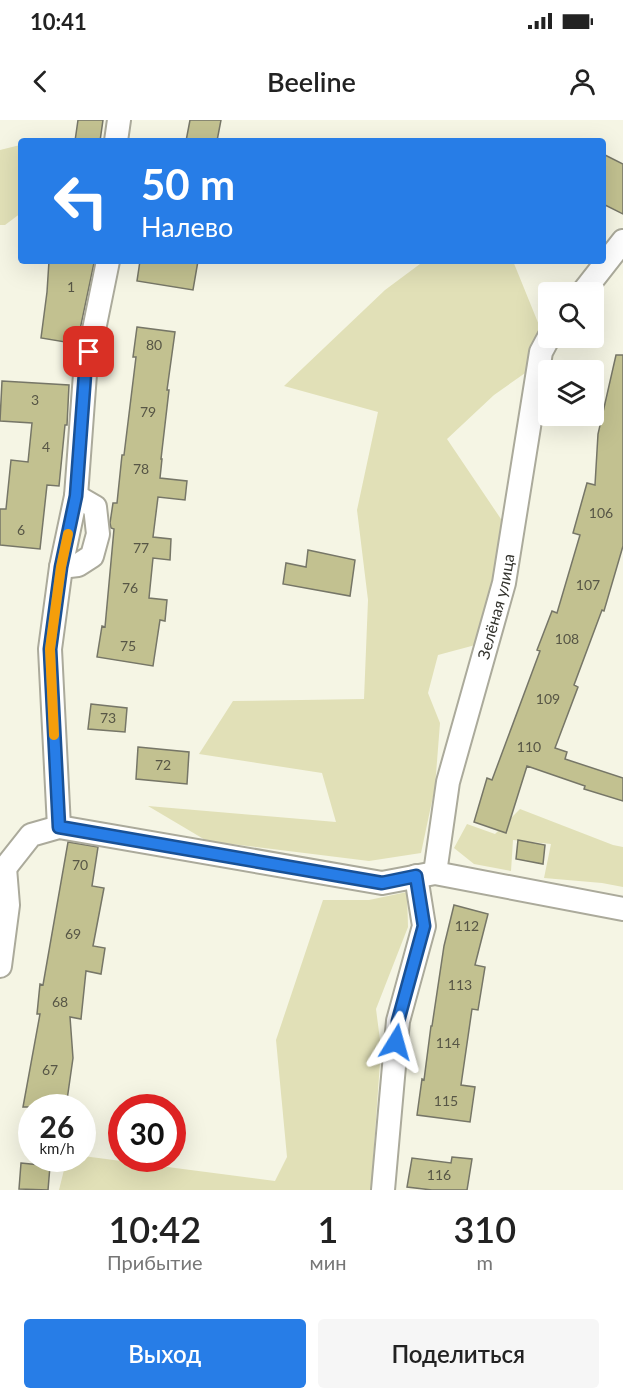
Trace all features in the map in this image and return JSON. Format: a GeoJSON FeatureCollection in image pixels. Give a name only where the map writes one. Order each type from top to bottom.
{"type":"FeatureCollection","features":[{"type":"Feature","properties":{"kind":"street"},"geometry":{"type":"LineString","coordinates":[[116,138],[118,120]]}},
{"type":"Feature","properties":{"kind":"street"},"geometry":{"type":"LineString","coordinates":[[606,263],[623,241]]}},
{"type":"Feature","properties":{"kind":"street"},"geometry":{"type":"LineString","coordinates":[[59,827],[50,649],[61,567],[76,496],[85,374],[107,264]]}},
{"type":"Feature","properties":{"kind":"street"},"geometry":{"type":"LineString","coordinates":[[591,282],[605,264]]}},
{"type":"Feature","properties":{"kind":"street","name":"Зелёная улица"},"geometry":{"type":"LineString","coordinates":[[383,1190],[398,1021],[424,926],[425,875],[448,782],[504,583],[543,348]]}},
{"type":"Feature","properties":{"kind":"street"},"geometry":{"type":"LineString","coordinates":[[0,966],[8,904],[2,868],[31,835],[59,827],[382,883],[425,875],[623,909]]}},
{"type":"Feature","properties":{"kind":"green space"},"geometry":{"type":"Polygon","coordinates":[[[18,146],[18,215],[5,225],[0,225],[0,150],[18,146]]]}},
{"type":"Feature","properties":{"kind":"green space"},"geometry":{"type":"Polygon","coordinates":[[[420,264],[514,264],[538,323],[538,339],[528,371],[494,395],[447,439],[505,525],[479,644],[438,655],[428,693],[440,723],[435,787],[421,853],[369,861],[207,841],[148,806],[336,822],[322,773],[199,754],[233,701],[364,699],[368,600],[357,510],[378,412],[284,386],[385,290],[420,264]]]}},
{"type":"Feature","properties":{"kind":"green space"},"geometry":{"type":"Polygon","coordinates":[[[520,809],[623,847],[623,887],[544,878],[551,844],[513,840],[511,871],[474,864],[454,848],[467,824],[495,834],[520,809]]]}},
{"type":"Feature","properties":{"kind":"green space"},"geometry":{"type":"Polygon","coordinates":[[[407,892],[408,927],[376,1009],[381,1048],[371,1190],[59,1190],[64,1172],[96,1172],[96,1158],[108,1159],[108,1172],[186,1172],[186,1169],[275,1181],[287,1157],[276,1040],[323,900],[369,900],[407,892]]]}},
{"type":"Feature","properties":{"kind":"building"},"geometry":{"type":"Polygon","coordinates":[[[78,120],[103,120],[100,138],[75,138],[78,120]]]}},
{"type":"Feature","properties":{"kind":"building"},"geometry":{"type":"Polygon","coordinates":[[[190,120],[221,120],[218,138],[187,138],[190,120]]]}},
{"type":"Feature","properties":{"kind":"building"},"geometry":{"type":"Polygon","coordinates":[[[606,156],[623,164],[623,214],[606,206],[606,156]]]}},
{"type":"Feature","properties":{"kind":"building"},"geometry":{"type":"Polygon","coordinates":[[[49,264],[94,264],[77,344],[41,338],[49,264]]]}},
{"type":"Feature","properties":{"kind":"building"},"geometry":{"type":"Polygon","coordinates":[[[140,264],[197,264],[193,290],[137,281],[140,264]]]}},
{"type":"Feature","properties":{"kind":"building"},"geometry":{"type":"Polygon","coordinates":[[[137,327],[175,332],[167,390],[169,390],[160,478],[187,481],[185,500],[158,497],[153,537],[171,539],[170,560],[153,558],[149,598],[167,600],[165,621],[160,620],[153,666],[97,657],[102,626],[105,627],[114,529],[111,528],[110,523],[113,503],[117,503],[122,455],[124,455],[136,357],[133,357],[137,327]]]}},
{"type":"Feature","properties":{"kind":"building"},"geometry":{"type":"Polygon","coordinates":[[[616,355],[623,355],[623,546],[604,611],[602,610],[574,685],[578,687],[555,748],[567,752],[565,759],[623,778],[623,801],[584,789],[585,786],[527,766],[506,833],[474,822],[487,778],[492,780],[540,651],[537,650],[552,611],[557,613],[580,535],[573,533],[587,483],[595,485],[598,434],[600,426],[604,426],[604,408],[616,355]]]}},
{"type":"Feature","properties":{"kind":"building"},"geometry":{"type":"Polygon","coordinates":[[[2,381],[69,385],[67,425],[65,425],[59,486],[47,485],[40,549],[0,545],[0,509],[6,509],[11,460],[28,462],[32,423],[0,421],[2,381]]]}},
{"type":"Feature","properties":{"kind":"building"},"geometry":{"type":"Polygon","coordinates":[[[308,550],[355,560],[350,596],[283,584],[286,563],[306,567],[308,550]]]}},
{"type":"Feature","properties":{"kind":"building"},"geometry":{"type":"Polygon","coordinates":[[[91,704],[127,708],[125,732],[88,729],[91,704]]]}},
{"type":"Feature","properties":{"kind":"building"},"geometry":{"type":"Polygon","coordinates":[[[138,747],[189,752],[187,784],[136,779],[138,747]]]}},
{"type":"Feature","properties":{"kind":"building"},"geometry":{"type":"Polygon","coordinates":[[[518,840],[545,845],[543,864],[516,859],[518,840]]]}},
{"type":"Feature","properties":{"kind":"building"},"geometry":{"type":"Polygon","coordinates":[[[68,842],[98,847],[92,886],[104,888],[93,946],[105,948],[101,974],[86,971],[81,1019],[70,1017],[73,1058],[68,1094],[25,1094],[40,1014],[37,1014],[40,984],[43,985],[68,842]]]}},
{"type":"Feature","properties":{"kind":"building"},"geometry":{"type":"Polygon","coordinates":[[[454,905],[488,914],[475,965],[485,967],[478,1010],[472,1009],[461,1085],[475,1087],[470,1122],[417,1115],[444,946],[454,905]]]}},
{"type":"Feature","properties":{"kind":"building"},"geometry":{"type":"Polygon","coordinates":[[[452,1157],[472,1159],[467,1190],[407,1187],[412,1158],[451,1163],[452,1157]]]}},
{"type":"Feature","properties":{"kind":"building"},"geometry":{"type":"Polygon","coordinates":[[[20,1172],[50,1172],[48,1190],[19,1189],[20,1172]]]}},
{"type":"Feature","properties":{"kind":"slow traffic"},"geometry":{"type":"LineString","coordinates":[[54,735],[50,649],[61,567],[68,534]]}},
{"type":"Feature","properties":{"kind":"route"},"geometry":{"type":"LineString","coordinates":[[89,352],[85,374],[76,496],[61,567],[50,649],[59,827],[382,883],[416,876],[424,926],[398,1021],[396,1042]]}}]}
